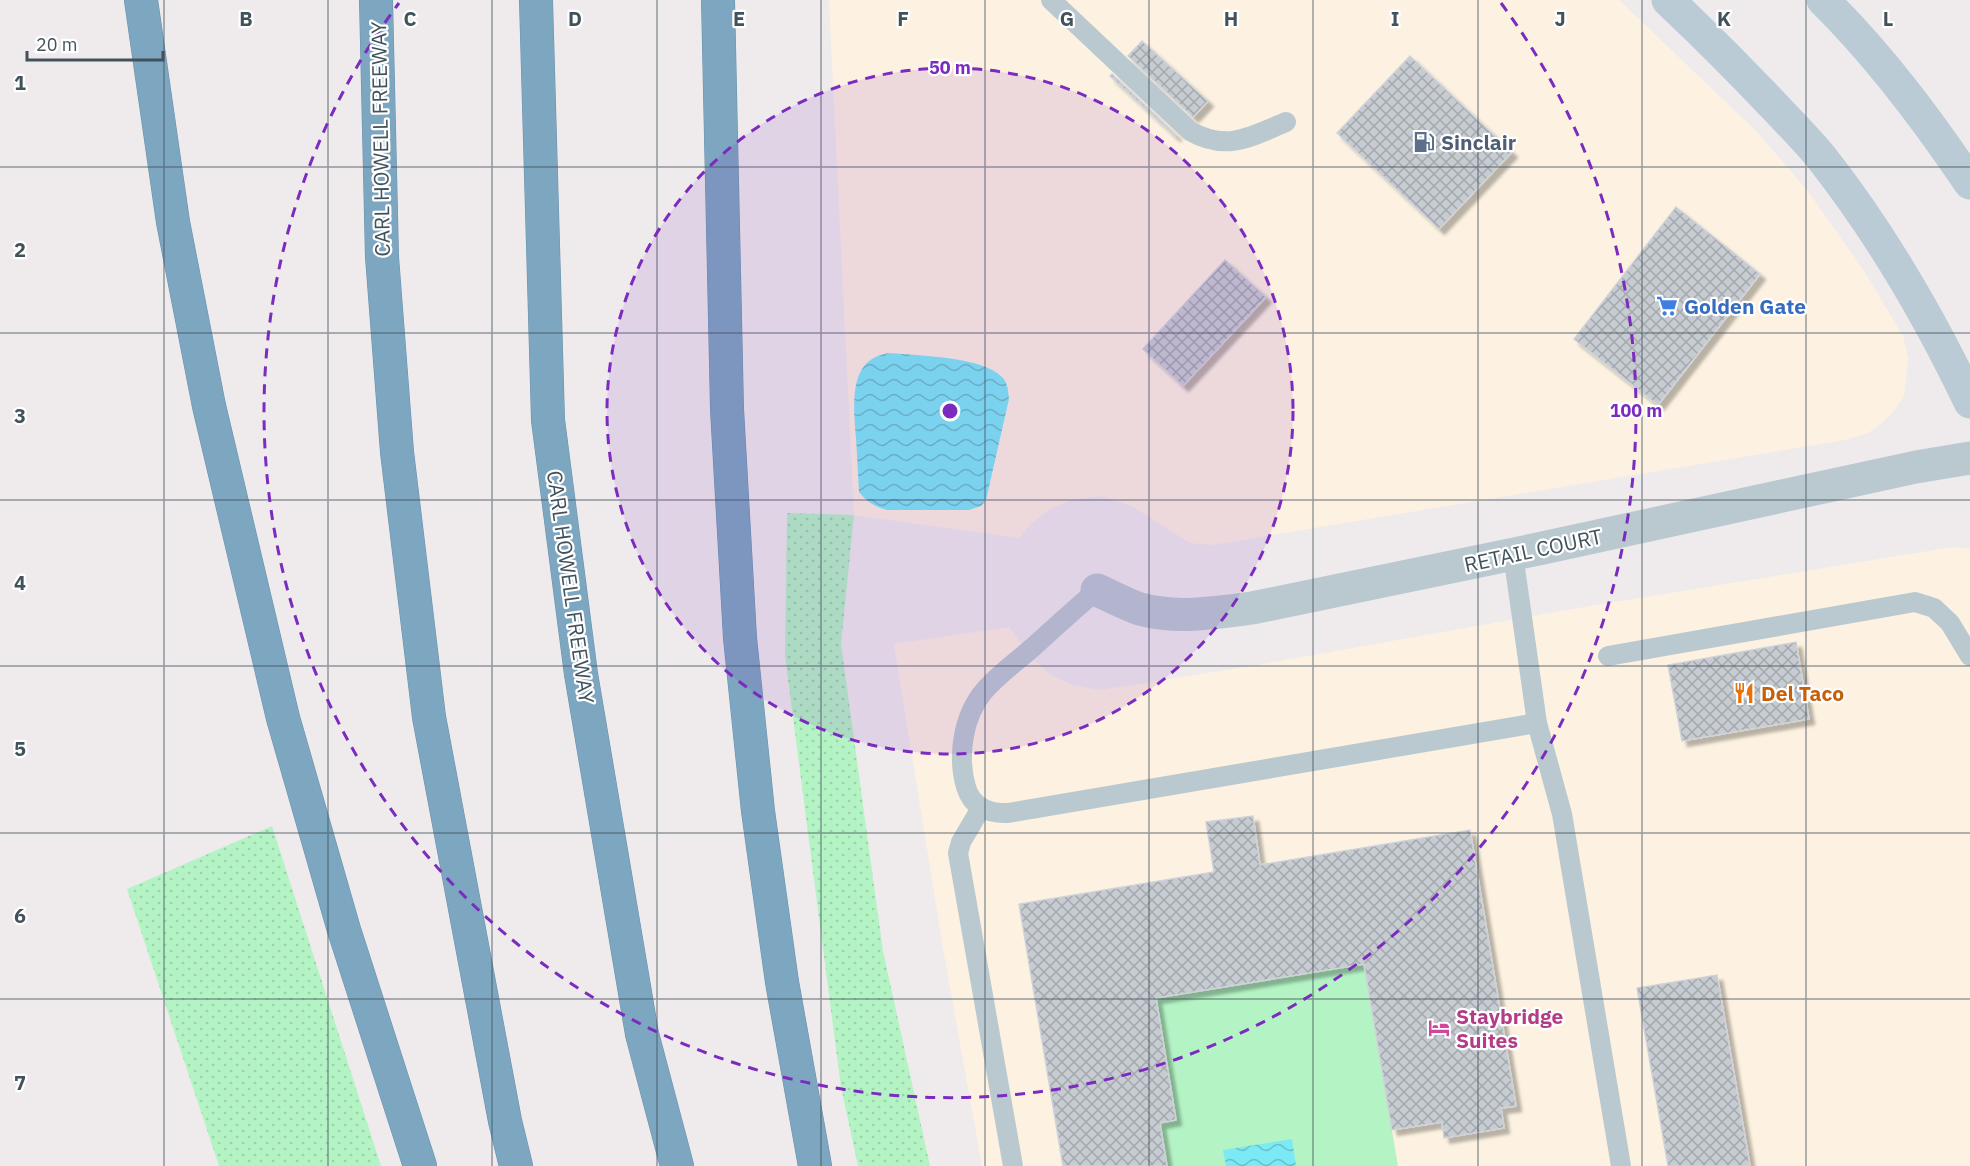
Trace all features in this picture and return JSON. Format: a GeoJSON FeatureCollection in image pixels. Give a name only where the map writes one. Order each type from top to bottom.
{"type":"FeatureCollection","features":[{"type":"Feature","properties":{"kind":"highway"},"geometry":{"type":"LineString","coordinates":[[141,0],[173,222],[209,406],[283,718],[344,930],[420,1166]]}},
{"type":"Feature","properties":{"kind":"highway","name":"CARL HOWELL FREEWAY"},"geometry":{"type":"LineString","coordinates":[[376,0],[382,257],[397,452],[429,717],[505,1121],[516,1166]]}},
{"type":"Feature","properties":{"kind":"highway","name":"CARL HOWELL FREEWAY"},"geometry":{"type":"LineString","coordinates":[[536,0],[548,420],[581,674],[642,1034],[677,1166]]}},
{"type":"Feature","properties":{"kind":"highway"},"geometry":{"type":"LineString","coordinates":[[718,0],[727,409],[740,638],[758,811],[782,982],[815,1166]]}},
{"type":"Feature","properties":{"kind":"main road"},"geometry":{"type":"LineString","coordinates":[[1668,0],[1750,81],[1820,156],[1873,231],[1922,309],[1970,402]]}},
{"type":"Feature","properties":{"kind":"main road"},"geometry":{"type":"LineString","coordinates":[[1823,0],[1913,101],[1970,183]]}},
{"type":"Feature","properties":{"kind":"street","name":"RETAIL COURT"},"geometry":{"type":"LineString","coordinates":[[1097,590],[1137,608],[1177,615],[1252,608],[1916,466],[1970,458]]}},
{"type":"Feature","properties":{"kind":"lane"},"geometry":{"type":"LineString","coordinates":[[1051,0],[1190,131],[1201,137],[1221,142],[1239,140],[1286,122]]}},
{"type":"Feature","properties":{"kind":"lane"},"geometry":{"type":"LineString","coordinates":[[1513,554],[1537,723],[1562,814],[1621,1166]]}},
{"type":"Feature","properties":{"kind":"lane"},"geometry":{"type":"LineString","coordinates":[[1097,590],[993,682],[976,704],[964,736],[963,776],[971,799],[981,808],[996,814],[1008,813],[1537,723]]}},
{"type":"Feature","properties":{"kind":"lane"},"geometry":{"type":"LineString","coordinates":[[1608,656],[1915,602],[1934,608],[1950,623],[1970,657]]}},
{"type":"Feature","properties":{"kind":"lane"},"geometry":{"type":"LineString","coordinates":[[981,808],[961,842],[958,853],[1013,1166]]}},
{"type":"Feature","properties":{"kind":"shaded area"},"geometry":{"type":"Polygon","coordinates":[[[829,0],[1619,0],[1757,132],[1807,190],[1864,271],[1903,336],[1908,358],[1904,396],[1882,423],[1868,433],[1845,440],[1211,545],[1190,543],[1132,506],[1100,496],[1071,500],[1048,510],[1019,538],[854,515],[829,0]]]}},
{"type":"Feature","properties":{"kind":"shaded area"},"geometry":{"type":"Polygon","coordinates":[[[1953,547],[1970,549],[1970,1166],[982,1166],[943,948],[894,644],[1009,627],[1033,659],[1051,675],[1072,685],[1100,690],[1258,665],[1566,610],[1953,547]]]}},
{"type":"Feature","properties":{"kind":"green space"},"geometry":{"type":"Polygon","coordinates":[[[787,513],[854,515],[841,644],[883,951],[930,1166],[858,1166],[841,1087],[785,656],[787,513]]]}},
{"type":"Feature","properties":{"kind":"green space"},"geometry":{"type":"Polygon","coordinates":[[[272,826],[381,1166],[219,1166],[127,889],[272,826]]]}},
{"type":"Feature","properties":{"kind":"green space"},"geometry":{"type":"Polygon","coordinates":[[[1361,948],[1398,1166],[1167,1166],[1160,1123],[1176,1120],[1137,986],[1189,993],[1312,973],[1361,948]]]}},
{"type":"Feature","properties":{"kind":"water"},"geometry":{"type":"Polygon","coordinates":[[[890,353],[965,361],[992,370],[1005,382],[1009,399],[986,500],[981,506],[969,510],[887,510],[871,503],[859,492],[854,411],[856,385],[866,364],[876,357],[890,353]]]}},
{"type":"Feature","properties":{"kind":"water"},"geometry":{"type":"Polygon","coordinates":[[[1292,1139],[1296,1166],[1226,1166],[1223,1150],[1292,1139]]]}},
{"type":"Feature","properties":{"kind":"building"},"geometry":{"type":"Polygon","coordinates":[[[1142,41],[1208,101],[1193,117],[1128,56],[1142,41]]]}},
{"type":"Feature","properties":{"kind":"building","name":"Sinclair"},"geometry":{"type":"Polygon","coordinates":[[[1410,56],[1512,152],[1439,229],[1337,133],[1410,56]]]}},
{"type":"Feature","properties":{"kind":"building"},"geometry":{"type":"Polygon","coordinates":[[[1112,74],[1176,135],[1110,76],[1112,74]]]}},
{"type":"Feature","properties":{"kind":"building","name":"Golden Gate"},"geometry":{"type":"Polygon","coordinates":[[[1676,207],[1760,274],[1658,405],[1574,339],[1676,207]]]}},
{"type":"Feature","properties":{"kind":"building"},"geometry":{"type":"Polygon","coordinates":[[[1225,260],[1266,297],[1183,386],[1143,349],[1225,260]]]}},
{"type":"Feature","properties":{"kind":"building"},"geometry":{"type":"Polygon","coordinates":[[[1796,642],[1809,719],[1682,741],[1668,665],[1796,642]]]}},
{"type":"Feature","properties":{"kind":"building","name":"Staybridge Suites"},"geometry":{"type":"Polygon","coordinates":[[[1253,816],[1260,865],[1470,830],[1516,1106],[1501,1108],[1504,1128],[1444,1138],[1442,1122],[1392,1130],[1364,964],[1156,998],[1176,1120],[1160,1123],[1167,1166],[1063,1166],[1019,904],[1214,872],[1206,822],[1253,816]]]}},
{"type":"Feature","properties":{"kind":"building"},"geometry":{"type":"Polygon","coordinates":[[[1717,975],[1750,1166],[1668,1166],[1637,988],[1717,975]]]}},
{"type":"Feature","properties":{"kind":"place","name":"Sinclair"},"geometry":{"type":"Point","coordinates":[1424,142]}},
{"type":"Feature","properties":{"kind":"place","name":"Golden Gate"},"geometry":{"type":"Point","coordinates":[1667,306]}},
{"type":"Feature","properties":{"kind":"place","name":"Del Taco"},"geometry":{"type":"Point","coordinates":[1744,693]}},
{"type":"Feature","properties":{"kind":"place","name":"Staybridge Suites"},"geometry":{"type":"Point","coordinates":[1439,1028]}}]}
